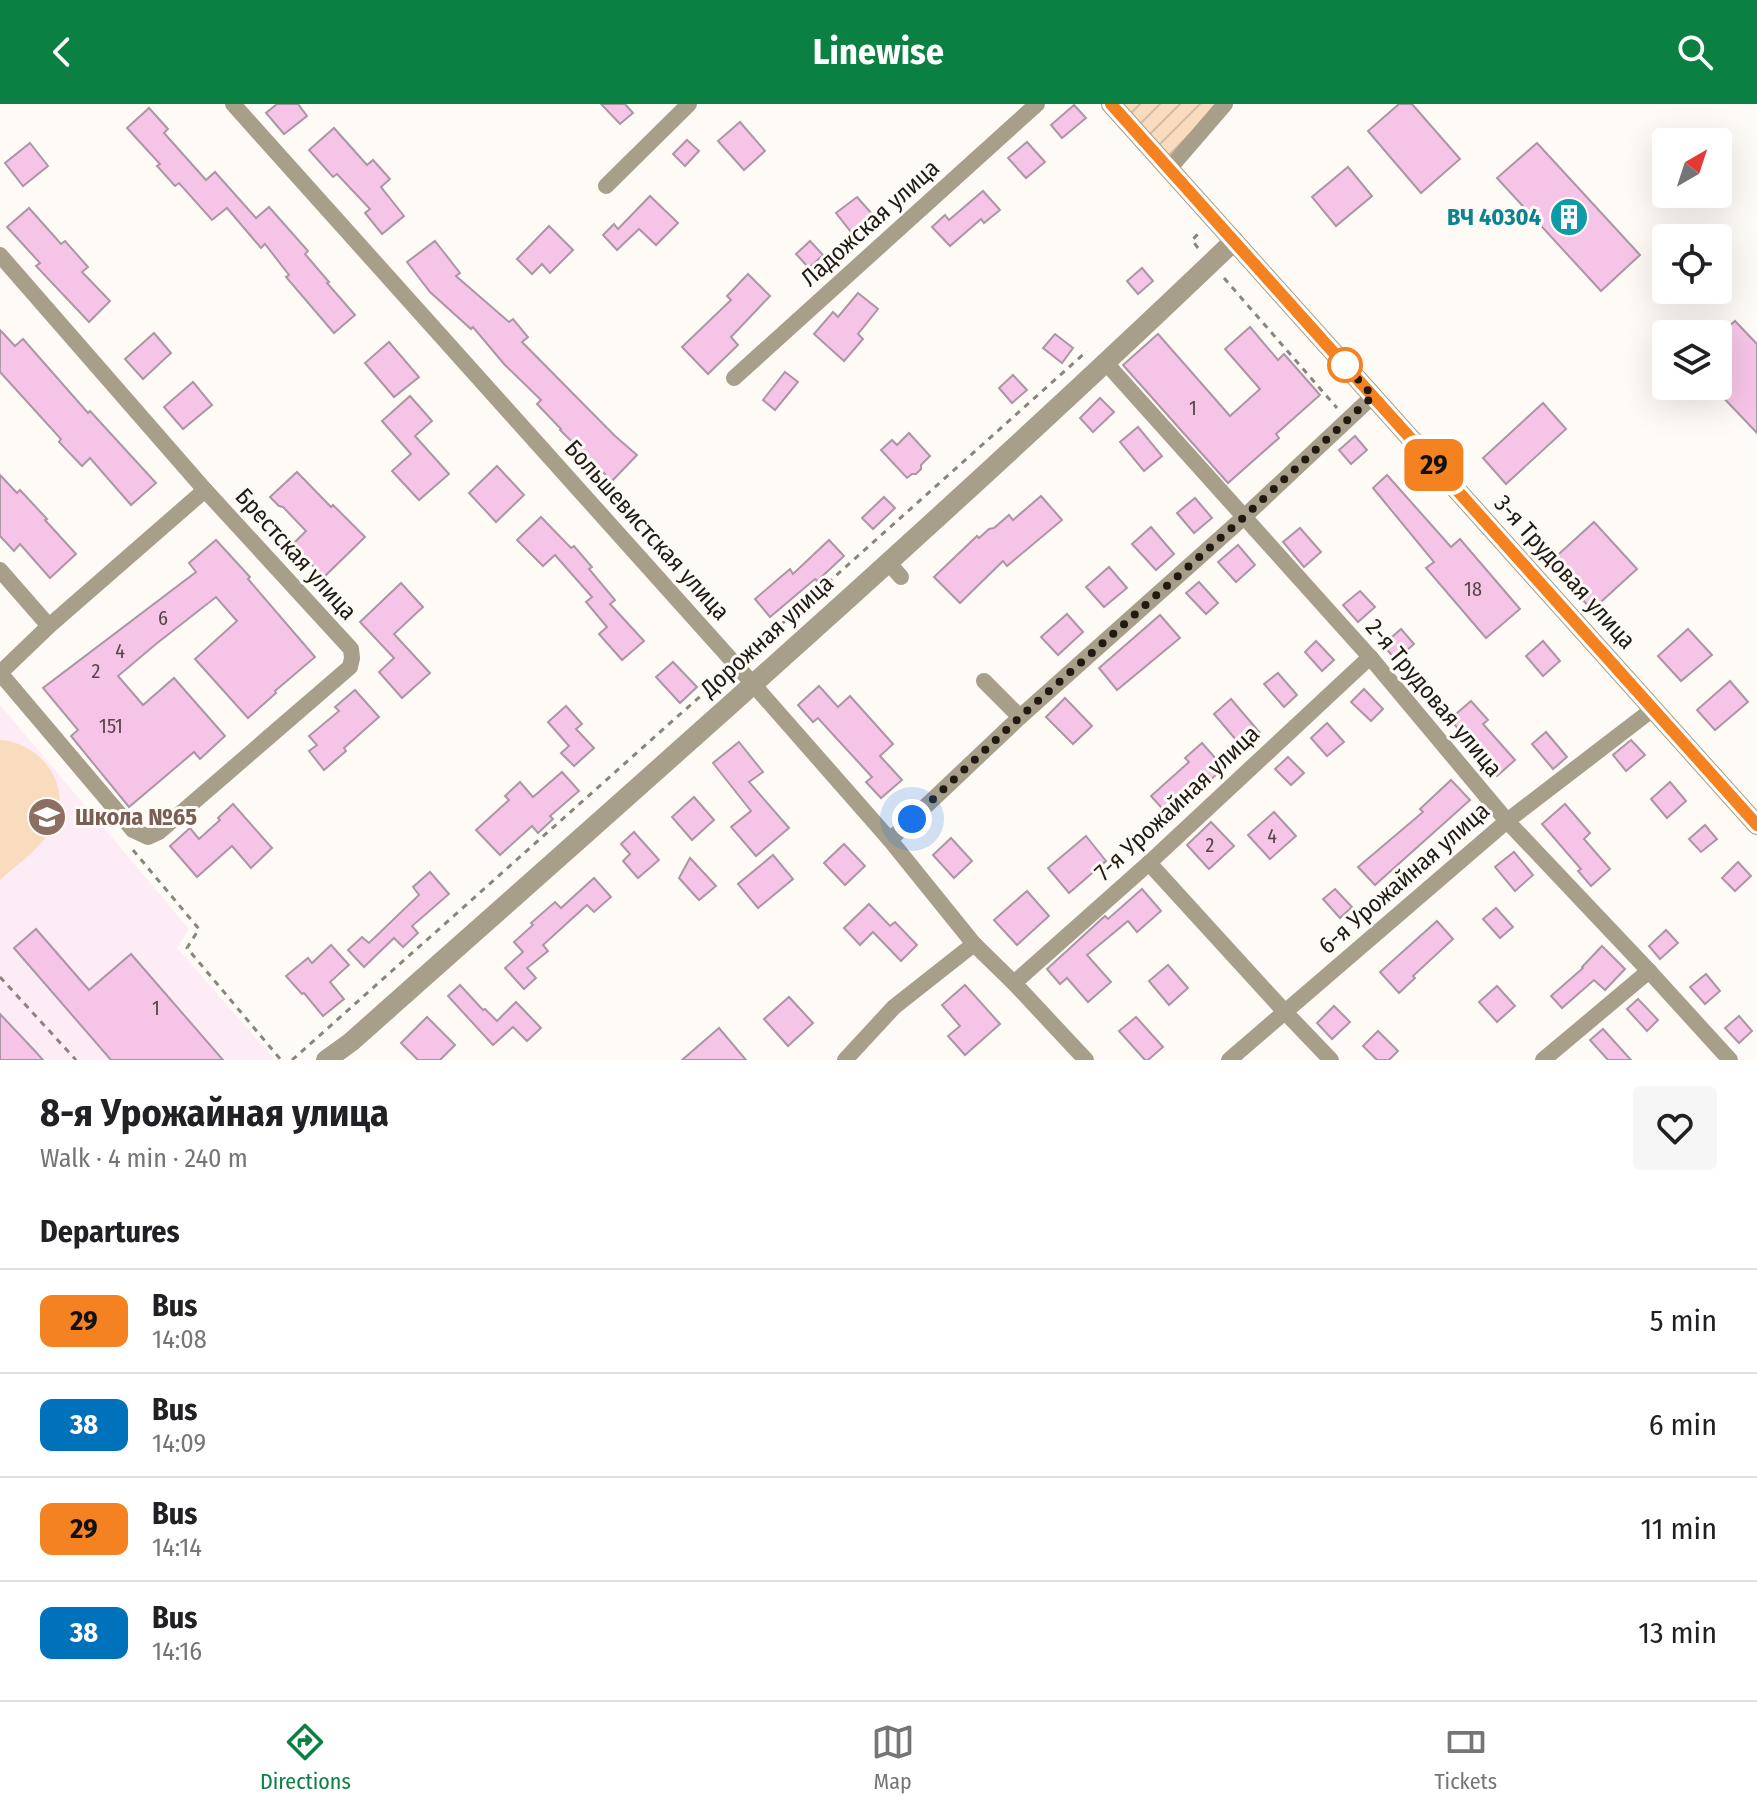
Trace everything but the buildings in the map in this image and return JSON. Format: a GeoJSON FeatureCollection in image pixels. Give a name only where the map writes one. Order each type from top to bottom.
{"type":"FeatureCollection","features":[{"type":"Feature","properties":{"kind":"street","name":"Большевистская улица"},"geometry":{"type":"LineString","coordinates":[[233,104],[753,684],[890,840],[974,944],[1086,1060]]}},
{"type":"Feature","properties":{"kind":"street"},"geometry":{"type":"LineString","coordinates":[[606,186],[689,104]]}},
{"type":"Feature","properties":{"kind":"street","name":"Ладожская улица"},"geometry":{"type":"LineString","coordinates":[[734,378],[1037,104]]}},
{"type":"Feature","properties":{"kind":"street","name":"3-я Трудовая улица"},"geometry":{"type":"LineString","coordinates":[[1111,104],[1757,825]]}},
{"type":"Feature","properties":{"kind":"street"},"geometry":{"type":"LineString","coordinates":[[1169,169],[1225,104]]}},
{"type":"Feature","properties":{"kind":"street","name":"Дорожная улица"},"geometry":{"type":"LineString","coordinates":[[326,1060],[351,1042],[753,684],[895,569],[1234,241]]}},
{"type":"Feature","properties":{"kind":"street","name":"Брестская улица"},"geometry":{"type":"LineString","coordinates":[[0,255],[205,490],[351,649],[352,658],[350,667],[159,832],[148,837],[133,830],[0,673]]}},
{"type":"Feature","properties":{"kind":"street","name":"2-я Трудовая улица"},"geometry":{"type":"LineString","coordinates":[[1106,363],[1370,657],[1507,821],[1730,1060]]}},
{"type":"Feature","properties":{"kind":"street"},"geometry":{"type":"LineString","coordinates":[[890,840],[1020,717],[1244,517],[1373,396]]}},
{"type":"Feature","properties":{"kind":"street"},"geometry":{"type":"LineString","coordinates":[[0,673],[49,626],[205,490]]}},
{"type":"Feature","properties":{"kind":"street"},"geometry":{"type":"LineString","coordinates":[[0,570],[49,626]]}},
{"type":"Feature","properties":{"kind":"street","name":"7-я Урожайная улица"},"geometry":{"type":"LineString","coordinates":[[1014,983],[1149,863],[1370,657]]}},
{"type":"Feature","properties":{"kind":"street"},"geometry":{"type":"LineString","coordinates":[[984,681],[1020,717]]}},
{"type":"Feature","properties":{"kind":"street","name":"6-я Урожайная улица"},"geometry":{"type":"LineString","coordinates":[[1229,1060],[1507,821],[1653,709]]}},
{"type":"Feature","properties":{"kind":"street"},"geometry":{"type":"LineString","coordinates":[[1149,863],[1331,1060]]}},
{"type":"Feature","properties":{"kind":"street"},"geometry":{"type":"LineString","coordinates":[[845,1060],[894,1007],[974,944]]}},
{"type":"Feature","properties":{"kind":"street"},"geometry":{"type":"LineString","coordinates":[[1543,1060],[1649,971]]}},
{"type":"Feature","properties":{"kind":"path"},"geometry":{"type":"LineString","coordinates":[[1192,240],[1348,420]]}},
{"type":"Feature","properties":{"kind":"path"},"geometry":{"type":"LineString","coordinates":[[130,845],[199,929],[187,948],[281,1060]]}},
{"type":"Feature","properties":{"kind":"path"},"geometry":{"type":"LineString","coordinates":[[0,977],[76,1060]]}},
{"type":"Feature","properties":{"kind":"shaded area"},"geometry":{"type":"Polygon","coordinates":[[[1111,104],[1225,104],[1169,169],[1111,104]]]}},
{"type":"Feature","properties":{"kind":"shaded area","name":"Школа №65"},"geometry":{"type":"Polygon","coordinates":[[[0,705],[189,929],[177,948],[275,1060],[0,1060],[0,705]]]}},
{"type":"Feature","properties":{"kind":"shaded area"},"geometry":{"type":"Polygon","coordinates":[[[0,740],[29,749],[40,758],[50,769],[59,796],[58,811],[48,834],[0,880],[0,740]]]}},
{"type":"Feature","properties":{"kind":"bus line","name":"29"},"geometry":{"type":"LineString","coordinates":[[1111,104],[1757,825]]}},
{"type":"Feature","properties":{"kind":"place","name":"ВЧ 40304"},"geometry":{"type":"Point","coordinates":[1569,217]}},
{"type":"Feature","properties":{"kind":"place","name":"Школа №65"},"geometry":{"type":"Point","coordinates":[47,817]}},
{"type":"Feature","properties":{"kind":"route"},"geometry":{"type":"LineString","coordinates":[[912,819],[1373,396],[1345,365]]}}]}
